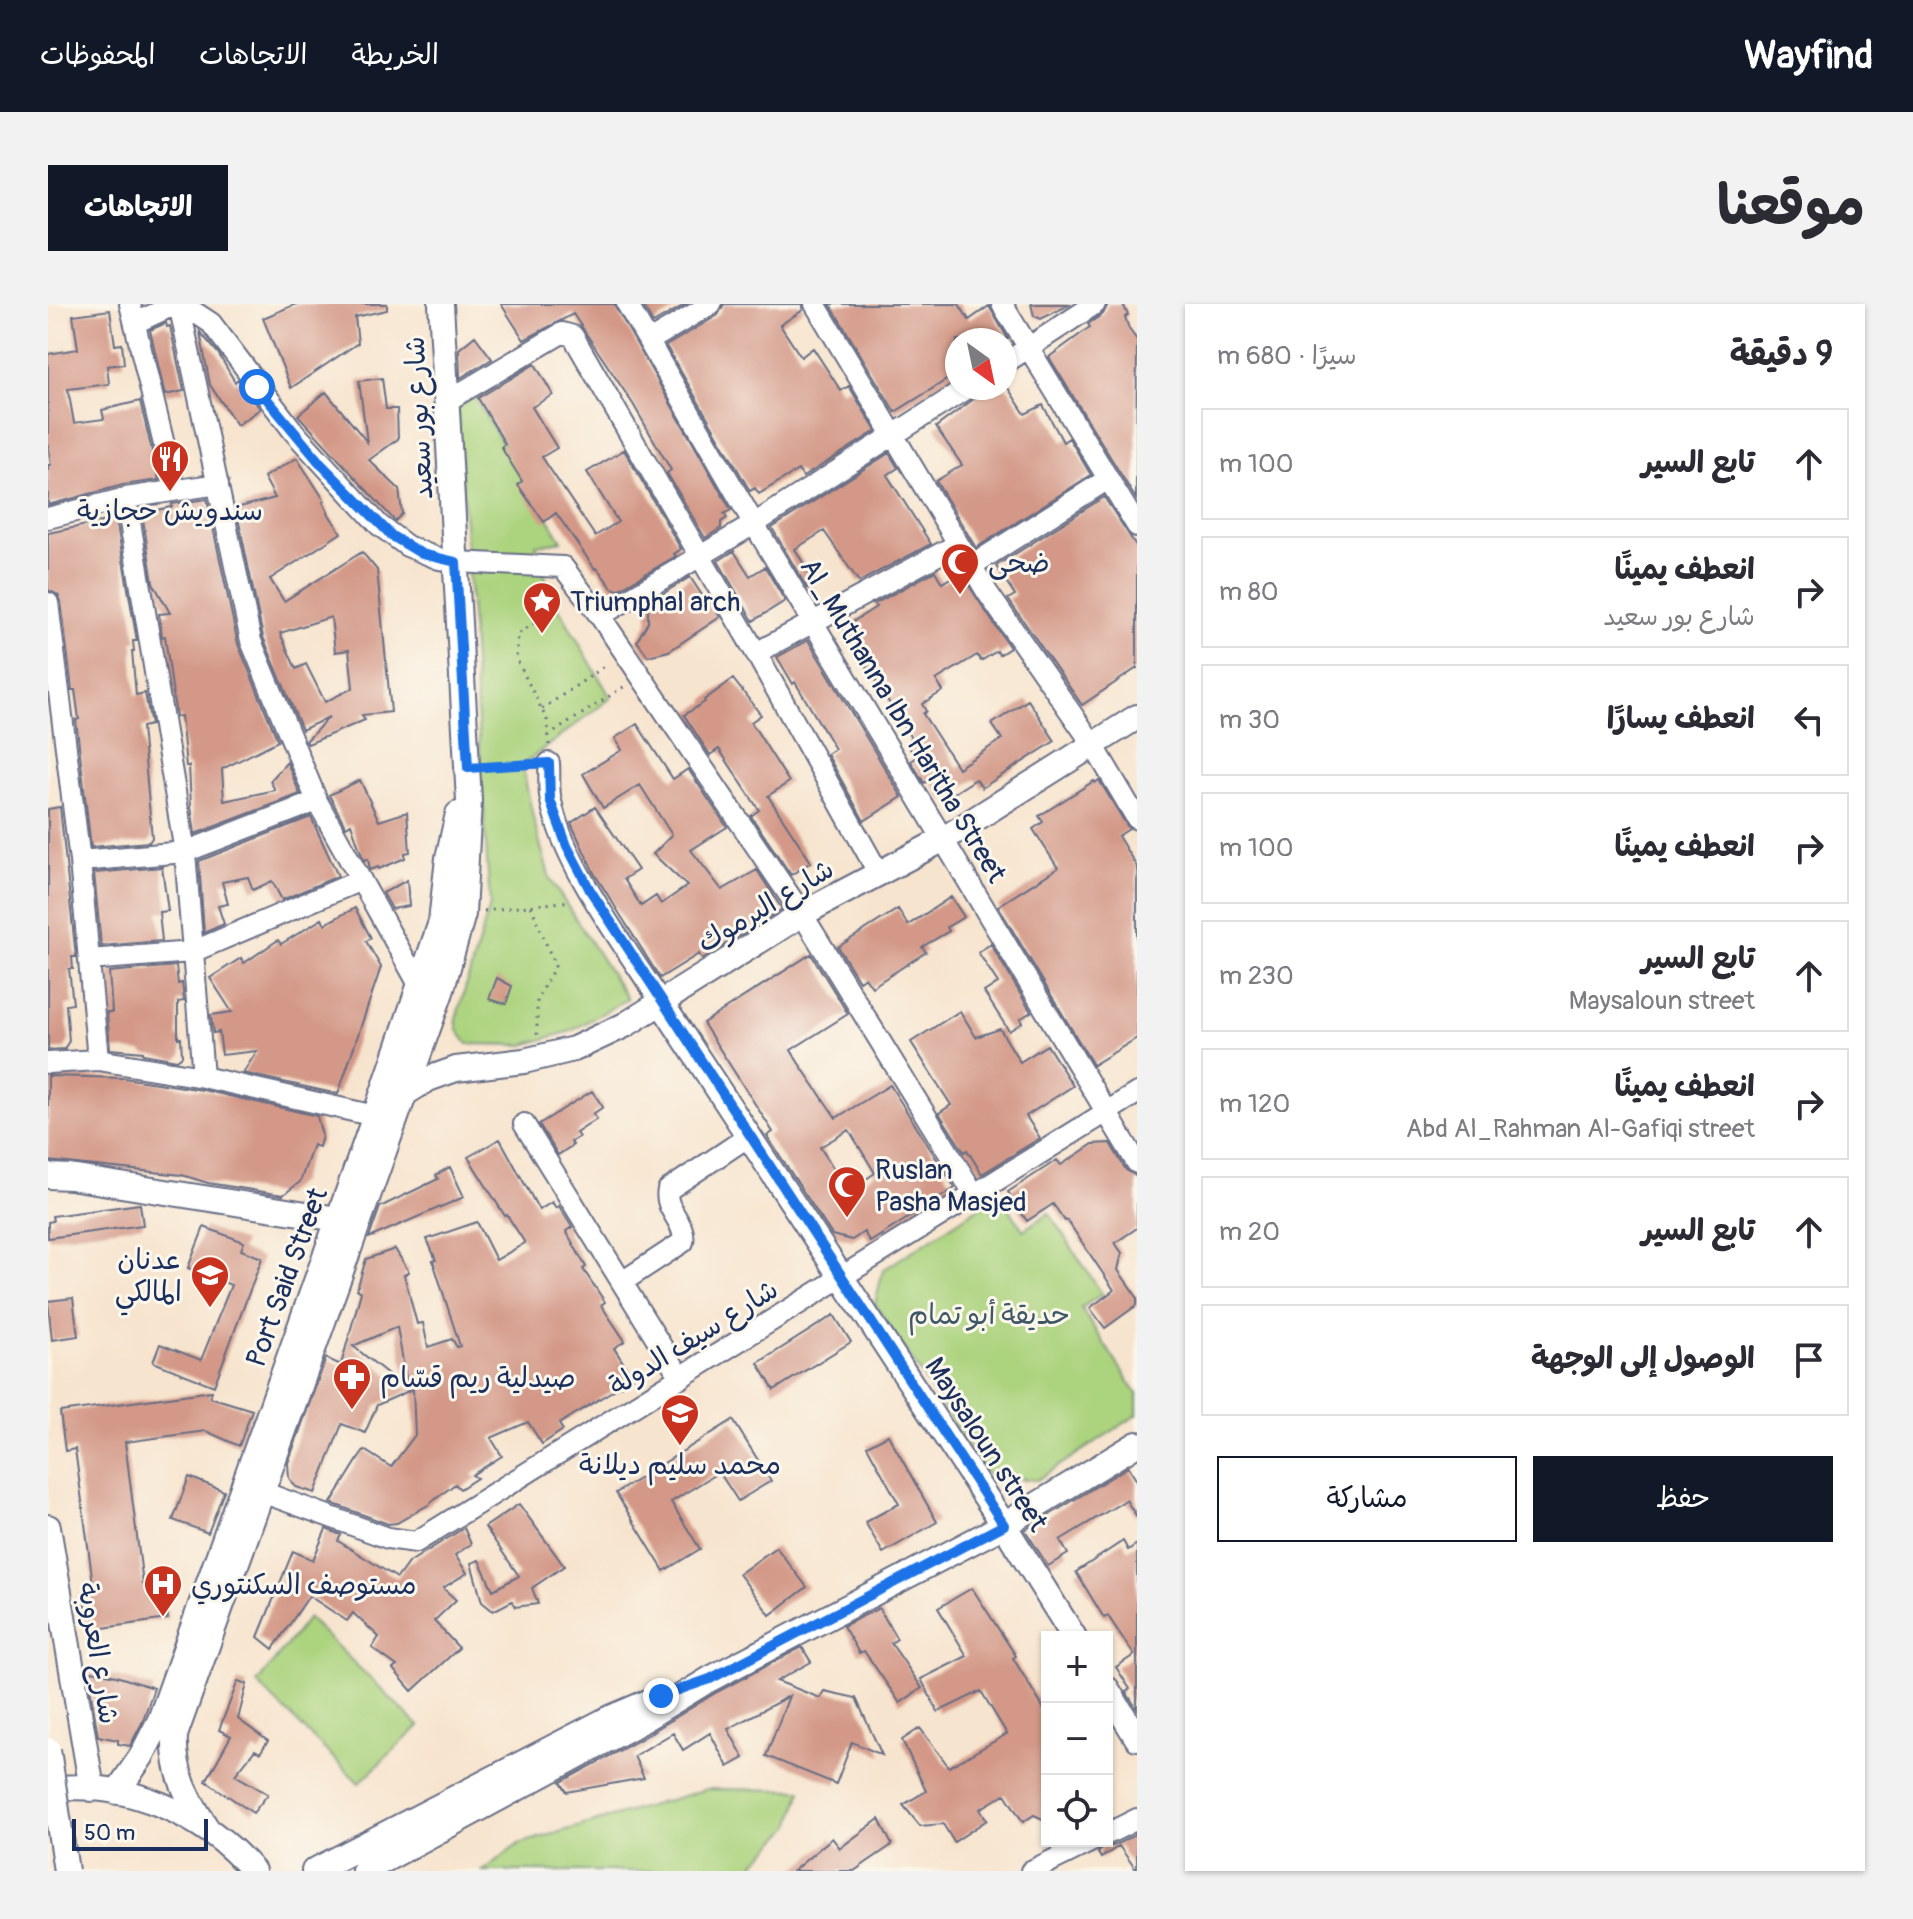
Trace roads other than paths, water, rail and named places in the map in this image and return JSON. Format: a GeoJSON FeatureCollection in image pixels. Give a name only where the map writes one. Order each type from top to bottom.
{"type":"FeatureCollection","features":[{"type":"Feature","properties":{"kind":"main road","name":"شارع بور سعيد"},"geometry":{"type":"LineString","coordinates":[[441,304],[468,768]]}},
{"type":"Feature","properties":{"kind":"main road","name":"شارع اليرموك"},"geometry":{"type":"LineString","coordinates":[[404,1094],[428,1079],[456,1069],[536,1058],[574,1049],[625,1025],[802,914],[942,840],[1137,717]]}},
{"type":"Feature","properties":{"kind":"main road"},"geometry":{"type":"LineString","coordinates":[[208,1830],[179,1779],[174,1757],[175,1735],[441,992],[463,914],[468,768]]}},
{"type":"Feature","properties":{"kind":"main road","name":"Port Said Street"},"geometry":{"type":"LineString","coordinates":[[117,1792],[141,1757],[160,1720],[375,1116],[441,922],[448,858],[468,768]]}},
{"type":"Feature","properties":{"kind":"main road","name":"Maysaloun street"},"geometry":{"type":"LineString","coordinates":[[662,1004],[1070,1631]]}},
{"type":"Feature","properties":{"kind":"main road"},"geometry":{"type":"LineString","coordinates":[[48,1176],[338,1219]]}},
{"type":"Feature","properties":{"kind":"main road"},"geometry":{"type":"LineString","coordinates":[[364,1871],[631,1727],[710,1679],[1004,1525],[1137,1444]]}},
{"type":"Feature","properties":{"kind":"main road","name":"شارع العروبة"},"geometry":{"type":"LineString","coordinates":[[48,1527],[92,1789]]}},
{"type":"Feature","properties":{"kind":"main road"},"geometry":{"type":"LineString","coordinates":[[314,1871],[608,1719],[710,1679]]}},
{"type":"Feature","properties":{"kind":"main road"},"geometry":{"type":"LineString","coordinates":[[1113,1699],[1137,1738]]}},
{"type":"Feature","properties":{"kind":"main road"},"geometry":{"type":"LineString","coordinates":[[48,1750],[66,1871]]}},
{"type":"Feature","properties":{"kind":"main road"},"geometry":{"type":"LineString","coordinates":[[48,1789],[92,1789],[149,1800],[180,1813],[208,1830],[241,1856],[253,1871]]}},
{"type":"Feature","properties":{"kind":"street"},"geometry":{"type":"LineString","coordinates":[[179,304],[251,641],[317,801],[418,983]]}},
{"type":"Feature","properties":{"kind":"street"},"geometry":{"type":"LineString","coordinates":[[175,490],[132,314],[179,304],[211,323],[294,432],[379,525],[407,546],[431,557],[456,562],[563,567],[600,616],[802,914],[974,1194]]}},
{"type":"Feature","properties":{"kind":"street","name":"Al_Muthanna Ibn Haritha Street"},"geometry":{"type":"LineString","coordinates":[[627,304],[754,524],[1137,1163]]}},
{"type":"Feature","properties":{"kind":"street"},"geometry":{"type":"LineString","coordinates":[[649,341],[711,304]]}},
{"type":"Feature","properties":{"kind":"street"},"geometry":{"type":"LineString","coordinates":[[815,304],[971,566],[1092,743],[1137,819]]}},
{"type":"Feature","properties":{"kind":"street"},"geometry":{"type":"LineString","coordinates":[[1002,304],[1137,526]]}},
{"type":"Feature","properties":{"kind":"street"},"geometry":{"type":"LineString","coordinates":[[1017,355],[1095,304]]}},
{"type":"Feature","properties":{"kind":"street"},"geometry":{"type":"LineString","coordinates":[[447,401],[562,333],[576,339],[879,874]]}},
{"type":"Feature","properties":{"kind":"street"},"geometry":{"type":"LineString","coordinates":[[600,616],[754,524],[949,400]]}},
{"type":"Feature","properties":{"kind":"street"},"geometry":{"type":"LineString","coordinates":[[971,566],[1108,479]]}},
{"type":"Feature","properties":{"kind":"street"},"geometry":{"type":"LineString","coordinates":[[48,518],[126,498],[218,484]]}},
{"type":"Feature","properties":{"kind":"street"},"geometry":{"type":"LineString","coordinates":[[126,498],[185,852],[203,1077]]}},
{"type":"Feature","properties":{"kind":"street"},"geometry":{"type":"LineString","coordinates":[[756,653],[958,544]]}},
{"type":"Feature","properties":{"kind":"street"},"geometry":{"type":"LineString","coordinates":[[48,603],[80,861],[98,1060]]}},
{"type":"Feature","properties":{"kind":"street"},"geometry":{"type":"LineString","coordinates":[[549,763],[550,800],[567,846],[595,899],[662,1004]]}},
{"type":"Feature","properties":{"kind":"street"},"geometry":{"type":"LineString","coordinates":[[80,861],[185,852],[317,801]]}},
{"type":"Feature","properties":{"kind":"street"},"geometry":{"type":"LineString","coordinates":[[89,960],[192,952],[361,880]]}},
{"type":"Feature","properties":{"kind":"street"},"geometry":{"type":"LineString","coordinates":[[48,1063],[98,1060],[203,1077],[375,1116]]}},
{"type":"Feature","properties":{"kind":"street","name":"شارع سيف الدولة"},"geometry":{"type":"LineString","coordinates":[[262,1492],[388,1538],[416,1542],[1137,1093]]}},
{"type":"Feature","properties":{"kind":"street"},"geometry":{"type":"LineString","coordinates":[[524,1124],[681,1378]]}},
{"type":"Feature","properties":{"kind":"street"},"geometry":{"type":"LineString","coordinates":[[622,1282],[683,1242],[685,1235],[667,1199],[668,1190],[749,1136]]}},
{"type":"Feature","properties":{"kind":"street"},"geometry":{"type":"LineString","coordinates":[[1113,1831],[1137,1819]]}},
{"type":"Feature","properties":{"kind":"street"},"geometry":{"type":"LineString","coordinates":[[1031,1871],[1080,1847]]}},
{"type":"Feature","properties":{"kind":"place","name":"سندويش حجازية"},"geometry":{"type":"Point","coordinates":[170,493]}},
{"type":"Feature","properties":{"kind":"place","name":"ضحى"},"geometry":{"type":"Point","coordinates":[960,596]}},
{"type":"Feature","properties":{"kind":"place","name":"Triumphal arch"},"geometry":{"type":"Point","coordinates":[542,635]}},
{"type":"Feature","properties":{"kind":"place","name":"Ruslan Pasha Masjed"},"geometry":{"type":"Point","coordinates":[847,1219]}},
{"type":"Feature","properties":{"kind":"place","name":"عدنان المالكي"},"geometry":{"type":"Point","coordinates":[210,1309]}},
{"type":"Feature","properties":{"kind":"place","name":"صيدلية ريم قسّام"},"geometry":{"type":"Point","coordinates":[352,1411]}},
{"type":"Feature","properties":{"kind":"place","name":"محمد سليم ديلانة"},"geometry":{"type":"Point","coordinates":[680,1447]}},
{"type":"Feature","properties":{"kind":"place","name":"مستوصف السكنتوري"},"geometry":{"type":"Point","coordinates":[163,1618]}},
{"type":"Feature","properties":{"kind":"park label","name":"حديقة أبو تمام"},"geometry":{"type":"Point","coordinates":[989,1314]}}]}
